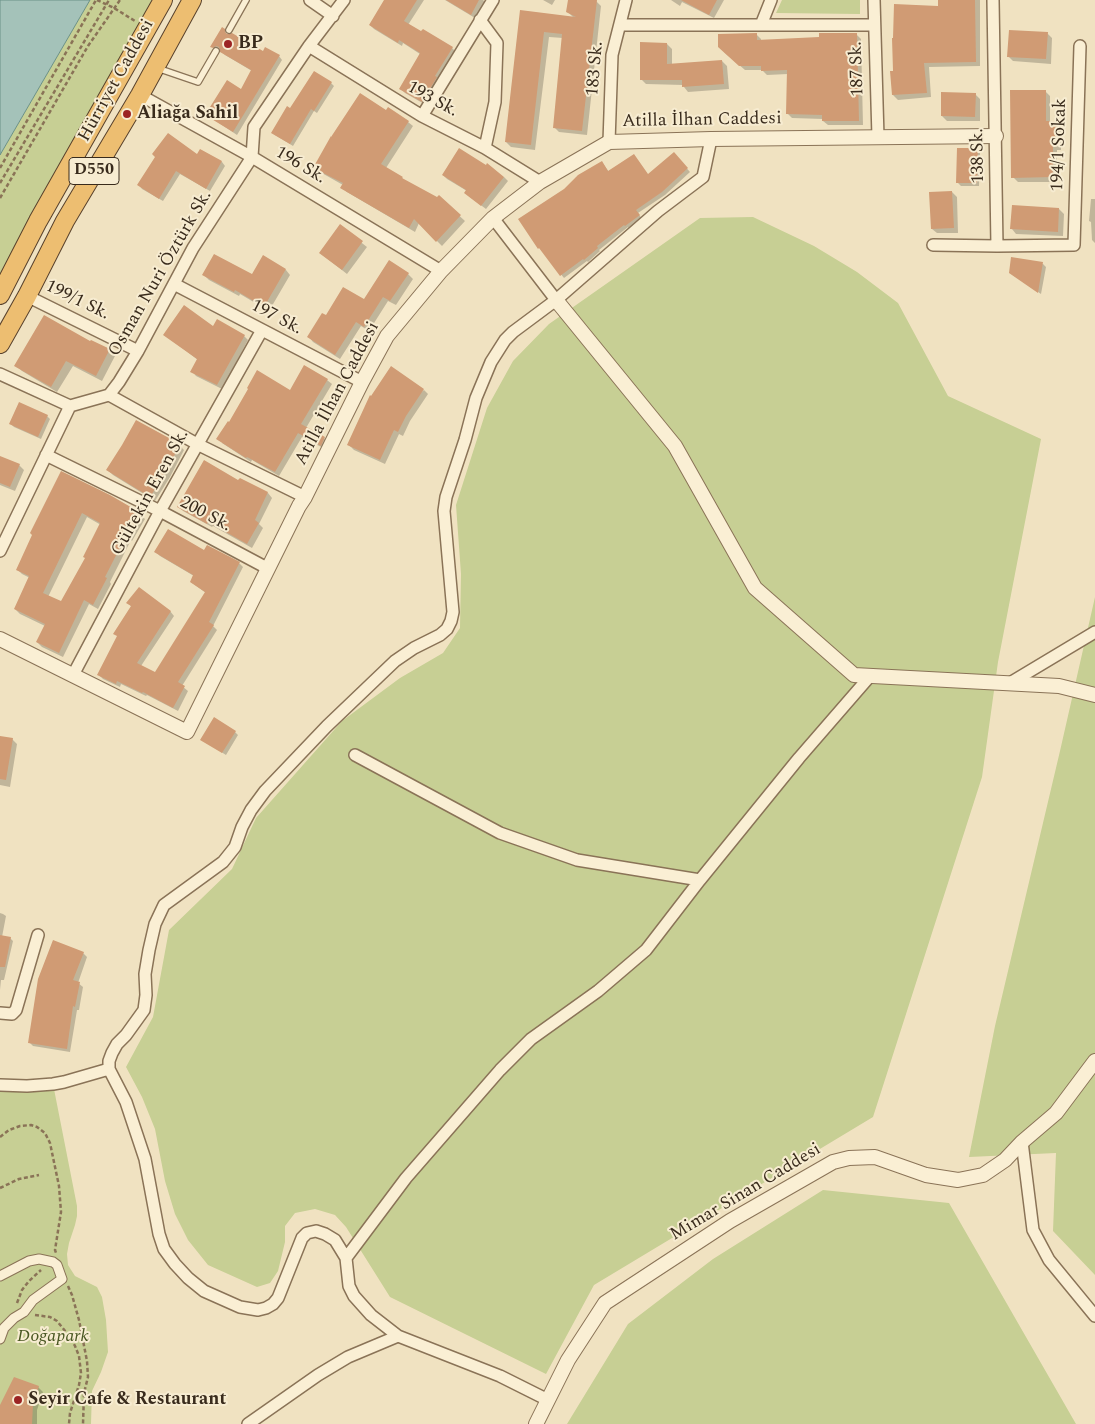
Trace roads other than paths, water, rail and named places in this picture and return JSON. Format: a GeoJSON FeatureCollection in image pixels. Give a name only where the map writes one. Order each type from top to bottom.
{"type":"FeatureCollection","features":[{"type":"Feature","properties":{"kind":"highway","name":"Hürriyet Caddesi"},"geometry":{"type":"LineString","coordinates":[[0,294],[38,222],[163,0]]}},
{"type":"Feature","properties":{"kind":"highway","name":"Hürriyet Caddesi"},"geometry":{"type":"LineString","coordinates":[[0,344],[65,221],[140,95],[192,0]]}},
{"type":"Feature","properties":{"kind":"street"},"geometry":{"type":"LineString","coordinates":[[310,0],[332,16]]}},
{"type":"Feature","properties":{"kind":"street","name":"Osman Nuri Öztürk Sk."},"geometry":{"type":"LineString","coordinates":[[109,395],[138,351],[193,248],[252,157],[254,127],[309,46],[344,0]]}},
{"type":"Feature","properties":{"kind":"street"},"geometry":{"type":"LineString","coordinates":[[422,116],[493,0]]}},
{"type":"Feature","properties":{"kind":"street","name":"183 Sk."},"geometry":{"type":"LineString","coordinates":[[609,142],[612,55],[626,0]]}},
{"type":"Feature","properties":{"kind":"street"},"geometry":{"type":"LineString","coordinates":[[761,25],[771,0]]}},
{"type":"Feature","properties":{"kind":"street","name":"187 Sk."},"geometry":{"type":"LineString","coordinates":[[874,0],[878,137]]}},
{"type":"Feature","properties":{"kind":"street","name":"138 Sk."},"geometry":{"type":"LineString","coordinates":[[993,0],[997,246]]}},
{"type":"Feature","properties":{"kind":"street"},"geometry":{"type":"LineString","coordinates":[[480,20],[498,42],[495,102],[485,148]]}},
{"type":"Feature","properties":{"kind":"street"},"geometry":{"type":"LineString","coordinates":[[620,25],[874,25]]}},
{"type":"Feature","properties":{"kind":"street","name":"193 Sk."},"geometry":{"type":"LineString","coordinates":[[309,46],[422,116],[485,148],[540,182]]}},
{"type":"Feature","properties":{"kind":"street","name":"194/1 Sokak"},"geometry":{"type":"LineString","coordinates":[[997,246],[1074,245],[1080,46]]}},
{"type":"Feature","properties":{"kind":"street","name":"196 Sk."},"geometry":{"type":"LineString","coordinates":[[140,95],[252,157],[441,271]]}},
{"type":"Feature","properties":{"kind":"street","name":"Atilla İlhan Caddesi"},"geometry":{"type":"LineString","coordinates":[[0,639],[187,732],[298,506],[305,497],[387,336],[441,271],[493,218],[540,182],[609,142],[996,136]]}},
{"type":"Feature","properties":{"kind":"street"},"geometry":{"type":"LineString","coordinates":[[548,1400],[500,1376],[398,1336],[371,1315],[354,1296],[349,1286],[346,1258],[335,1240],[326,1234],[316,1231],[307,1233],[302,1238],[278,1298],[266,1308],[258,1310],[240,1307],[204,1291],[175,1264],[164,1249],[159,1234],[146,1159],[126,1102],[109,1069],[112,1053],[144,1010],[149,950],[155,924],[164,906],[223,862],[236,847],[242,827],[251,810],[265,791],[342,712],[395,661],[414,648],[440,635],[451,621],[453,612],[444,510],[446,497],[466,440],[476,398],[490,362],[513,332],[556,300],[658,211],[703,176],[711,139]]}},
{"type":"Feature","properties":{"kind":"street"},"geometry":{"type":"LineString","coordinates":[[493,218],[556,300],[675,446],[755,588],[854,675],[1059,686],[1095,695]]}},
{"type":"Feature","properties":{"kind":"street"},"geometry":{"type":"LineString","coordinates":[[933,245],[997,246]]}},
{"type":"Feature","properties":{"kind":"street","name":"197 Sk."},"geometry":{"type":"LineString","coordinates":[[174,284],[362,382]]}},
{"type":"Feature","properties":{"kind":"street","name":"199/1 Sk."},"geometry":{"type":"LineString","coordinates":[[27,296],[138,351]]}},
{"type":"Feature","properties":{"kind":"street","name":"Gültekin Eren Sk."},"geometry":{"type":"LineString","coordinates":[[73,675],[160,511],[199,445],[262,330]]}},
{"type":"Feature","properties":{"kind":"street"},"geometry":{"type":"LineString","coordinates":[[0,374],[70,406],[109,395],[199,445],[305,497]]}},
{"type":"Feature","properties":{"kind":"street"},"geometry":{"type":"LineString","coordinates":[[0,551],[70,406]]}},
{"type":"Feature","properties":{"kind":"street","name":"200 Sk."},"geometry":{"type":"LineString","coordinates":[[46,455],[160,511],[267,568]]}},
{"type":"Feature","properties":{"kind":"street"},"geometry":{"type":"LineString","coordinates":[[1010,684],[1095,632]]}},
{"type":"Feature","properties":{"kind":"street"},"geometry":{"type":"LineString","coordinates":[[346,1258],[406,1178],[500,1070],[531,1039],[598,991],[646,950],[799,758],[871,676]]}},
{"type":"Feature","properties":{"kind":"street"},"geometry":{"type":"LineString","coordinates":[[355,755],[500,834],[577,860],[700,880]]}},
{"type":"Feature","properties":{"kind":"street"},"geometry":{"type":"LineString","coordinates":[[0,1013],[12,1014],[16,1010],[38,935]]}},
{"type":"Feature","properties":{"kind":"street","name":"Mimar Sinan Caddesi"},"geometry":{"type":"LineString","coordinates":[[536,1424],[568,1360],[605,1302],[730,1222],[833,1162],[849,1158],[876,1157],[926,1175],[958,1180],[983,1175],[1005,1160],[1056,1112],[1095,1060]]}},
{"type":"Feature","properties":{"kind":"street"},"geometry":{"type":"LineString","coordinates":[[0,1085],[27,1086],[53,1084],[109,1069]]}},
{"type":"Feature","properties":{"kind":"street"},"geometry":{"type":"LineString","coordinates":[[1022,1142],[1033,1230],[1049,1260],[1095,1316]]}},
{"type":"Feature","properties":{"kind":"street"},"geometry":{"type":"LineString","coordinates":[[0,1276],[29,1261],[39,1259],[53,1262],[57,1265],[62,1279],[32,1300],[24,1312],[14,1318],[4,1328],[0,1339]]}},
{"type":"Feature","properties":{"kind":"street"},"geometry":{"type":"LineString","coordinates":[[248,1424],[318,1375],[348,1357],[398,1336]]}},
{"type":"Feature","properties":{"kind":"lane"},"geometry":{"type":"LineString","coordinates":[[229,30],[246,0]]}},
{"type":"Feature","properties":{"kind":"lane"},"geometry":{"type":"LineString","coordinates":[[156,67],[198,82],[216,51]]}},
{"type":"Feature","properties":{"kind":"water"},"geometry":{"type":"Polygon","coordinates":[[[0,0],[90,0],[0,155],[0,0]]]}},
{"type":"Feature","properties":{"kind":"place","name":"BP"},"geometry":{"type":"Point","coordinates":[228,44]}},
{"type":"Feature","properties":{"kind":"place","name":"Aliağa Sahil"},"geometry":{"type":"Point","coordinates":[127,114]}},
{"type":"Feature","properties":{"kind":"place","name":"Seyir Cafe & Restaurant"},"geometry":{"type":"Point","coordinates":[18,1400]}},
{"type":"Feature","properties":{"kind":"park label","name":"Doğapark"},"geometry":{"type":"Point","coordinates":[53,1337]}}]}
